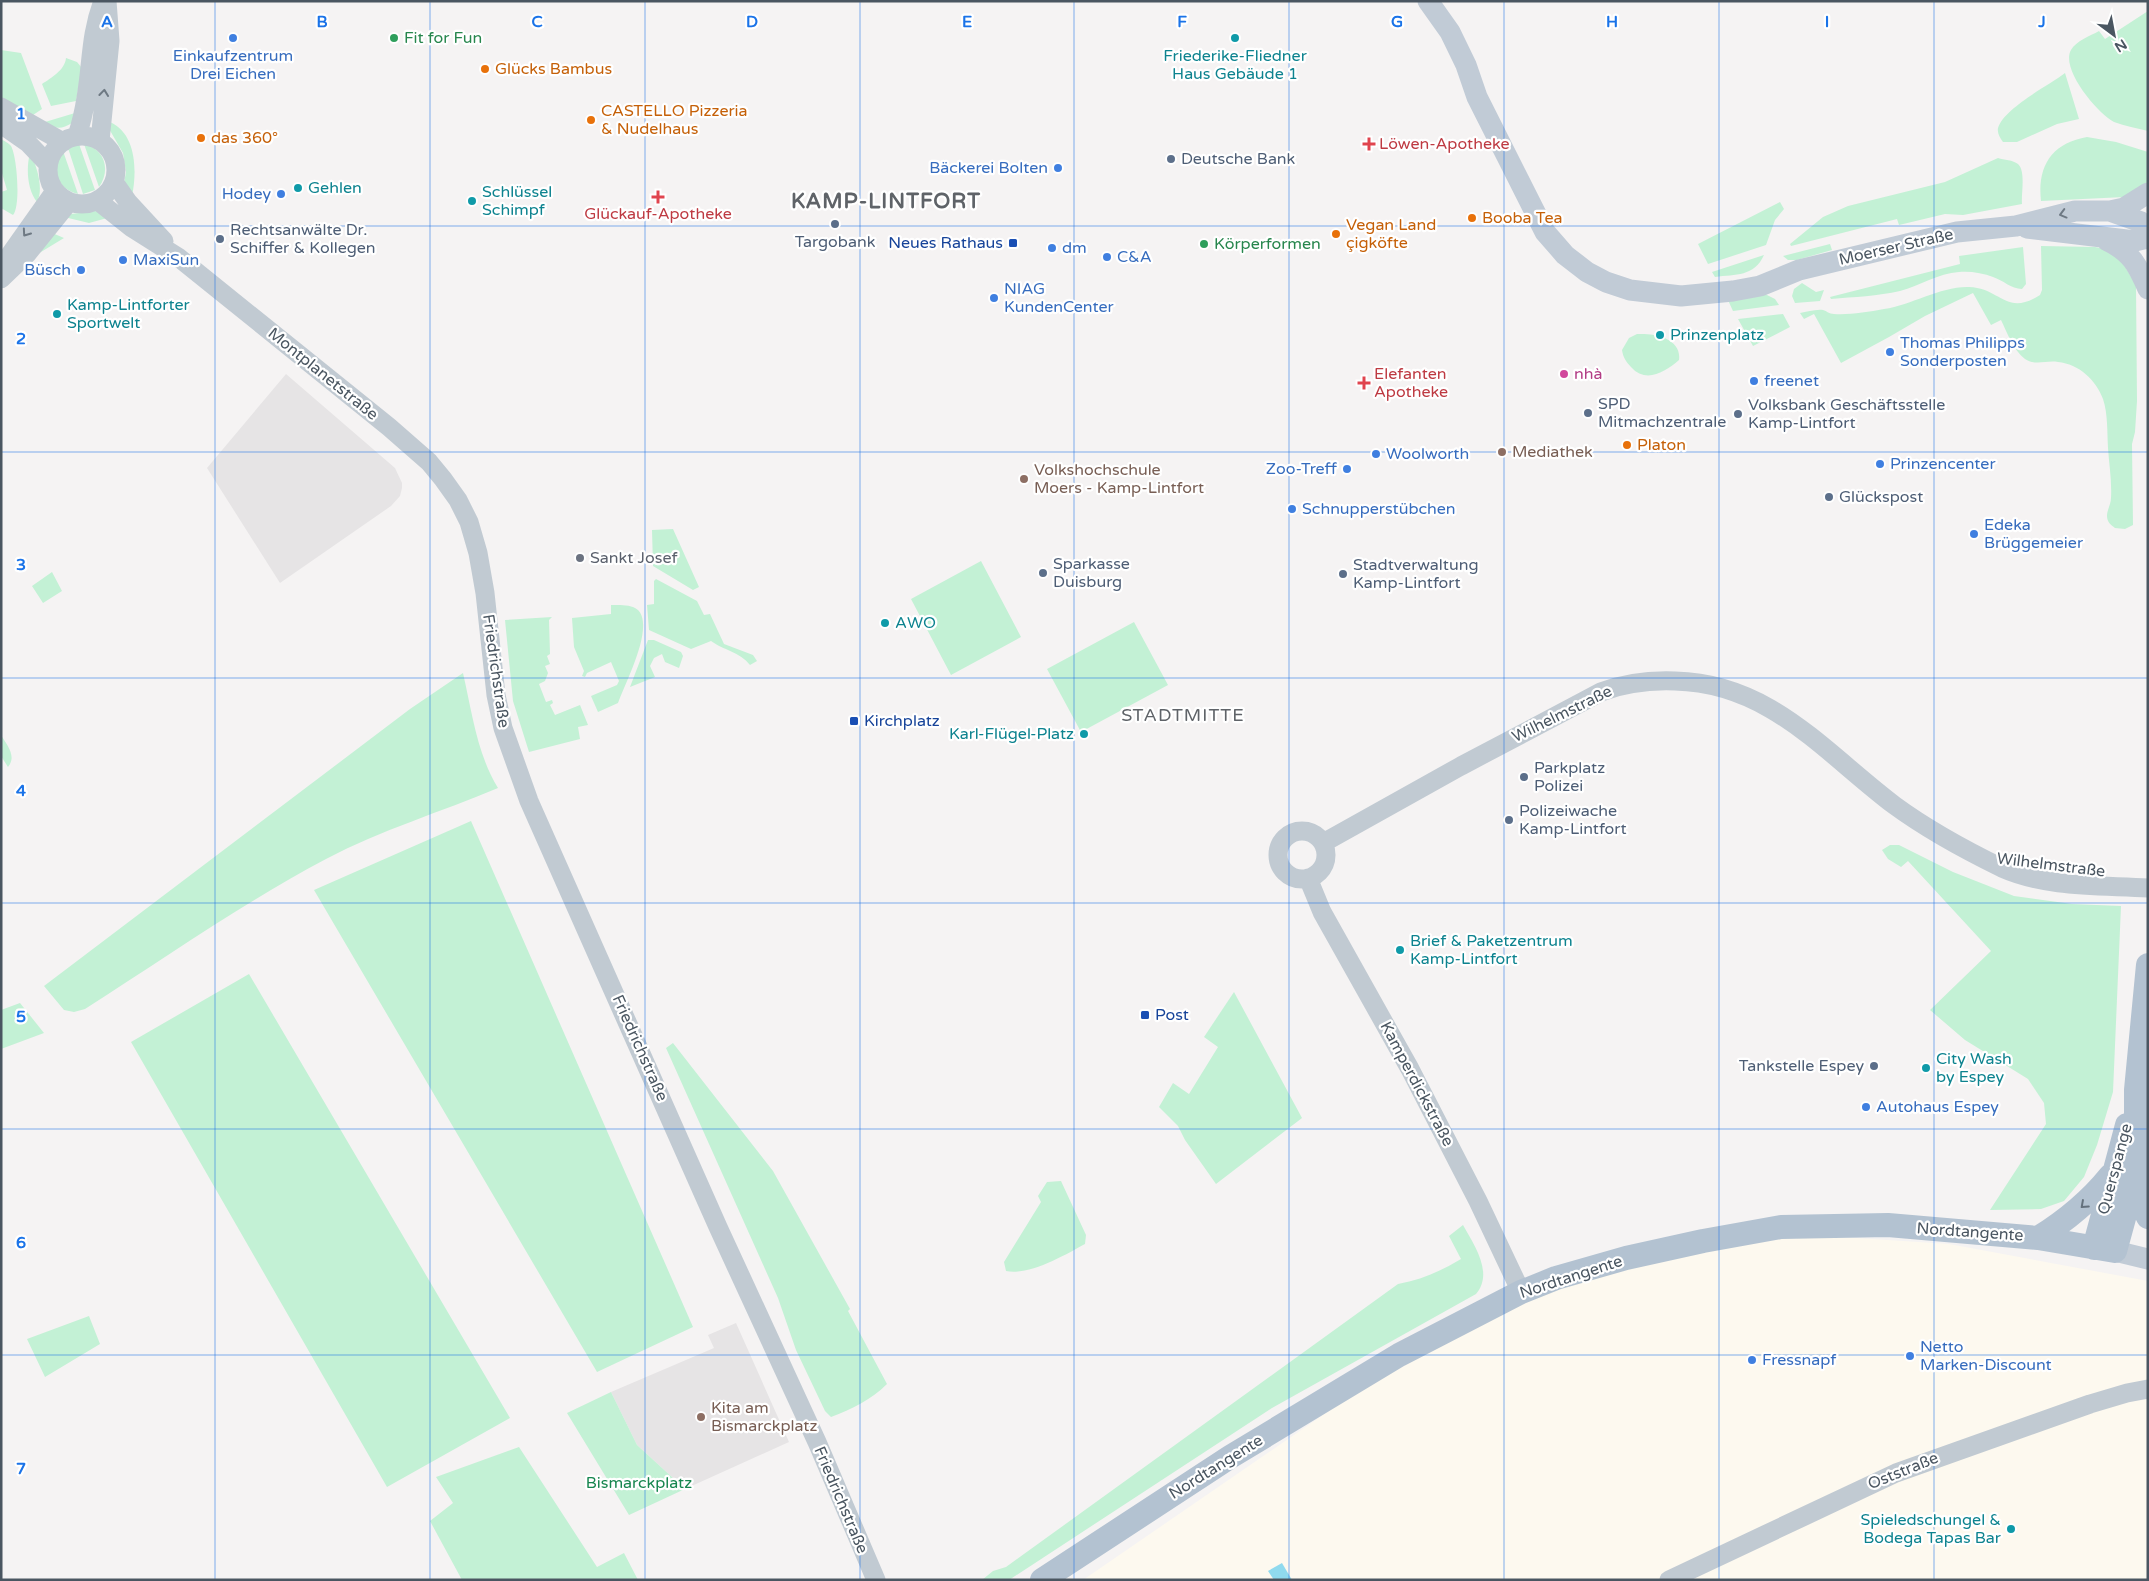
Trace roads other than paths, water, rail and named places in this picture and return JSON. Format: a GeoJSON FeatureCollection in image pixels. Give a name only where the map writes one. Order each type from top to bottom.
{"type":"FeatureCollection","features":[{"type":"Feature","properties":{"kind":"main road","name":"Moerser Straße"},"geometry":{"type":"LineString","coordinates":[[1428,1],[1450,32],[1466,65],[1477,97],[1536,217],[1556,246],[1606,282],[1630,290],[1666,295],[1733,291],[1760,286],[1778,278],[1897,245],[1957,232],[2016,226],[2075,211],[2110,212],[2148,226]]}},
{"type":"Feature","properties":{"kind":"main road","name":"Moerser Straße"},"geometry":{"type":"LineString","coordinates":[[2110,212],[2124,208],[2148,193]]}},
{"type":"Feature","properties":{"kind":"main road","name":"Moerser Straße"},"geometry":{"type":"LineString","coordinates":[[2016,226],[2135,241],[2148,238]]}},
{"type":"Feature","properties":{"kind":"main road","name":"Moerser Straße"},"geometry":{"type":"LineString","coordinates":[[2099,237],[2122,248],[2131,256],[2148,289]]}},
{"type":"Feature","properties":{"kind":"main road","name":"Querspange"},"geometry":{"type":"LineString","coordinates":[[2105,1249],[2126,1171],[2148,964]]}},
{"type":"Feature","properties":{"kind":"main road"},"geometry":{"type":"LineString","coordinates":[[2038,1238],[2063,1223],[2126,1171],[2148,1218]]}},
{"type":"Feature","properties":{"kind":"main road","name":"Nordtangente"},"geometry":{"type":"LineString","coordinates":[[1042,1580],[1230,1457],[1399,1354],[1521,1292],[1556,1278],[1626,1258],[1703,1241],[1781,1227],[1888,1225],[2038,1238],[2105,1249]]}},
{"type":"Feature","properties":{"kind":"main road"},"geometry":{"type":"LineString","coordinates":[[2105,1249],[2148,1260]]}},
{"type":"Feature","properties":{"kind":"street"},"geometry":{"type":"LineString","coordinates":[[1,107],[70,139],[90,136],[100,141],[113,156],[116,166],[114,182],[108,192],[98,201],[84,204],[62,196],[48,177],[50,157],[70,139],[86,96],[96,20],[103,1]]}},
{"type":"Feature","properties":{"kind":"street"},"geometry":{"type":"LineString","coordinates":[[100,141],[110,41],[107,1]]}},
{"type":"Feature","properties":{"kind":"street"},"geometry":{"type":"LineString","coordinates":[[1,124],[28,143],[48,164]]}},
{"type":"Feature","properties":{"kind":"street","name":"Montplanetstraße"},"geometry":{"type":"LineString","coordinates":[[114,182],[128,202],[153,227],[178,257]]}},
{"type":"Feature","properties":{"kind":"street"},"geometry":{"type":"LineString","coordinates":[[1,267],[62,196]]}},
{"type":"Feature","properties":{"kind":"street"},"geometry":{"type":"LineString","coordinates":[[1,279],[27,254],[62,196]]}},
{"type":"Feature","properties":{"kind":"street","name":"Montplanetstraße"},"geometry":{"type":"LineString","coordinates":[[98,201],[138,232],[178,257],[429,462],[458,500]]}},
{"type":"Feature","properties":{"kind":"street","name":"Friedrichstraße"},"geometry":{"type":"LineString","coordinates":[[458,500],[469,522],[478,553],[485,592],[496,695],[503,728],[529,801],[718,1227],[817,1442],[876,1580]]}},
{"type":"Feature","properties":{"kind":"street","name":"Wilhelmstraße"},"geometry":{"type":"LineString","coordinates":[[1323,843],[1461,766],[1601,692],[1643,681],[1685,681],[1706,683],[1728,689],[1768,706],[1829,750],[1894,805],[1954,844],[2017,874],[2050,881],[2148,888]]}},
{"type":"Feature","properties":{"kind":"street"},"geometry":{"type":"LineString","coordinates":[[1300,831],[1317,836],[1323,843],[1326,854],[1324,864],[1319,872],[1308,878],[1298,878],[1287,873],[1280,862],[1280,848],[1287,836],[1300,831]]}},
{"type":"Feature","properties":{"kind":"street","name":"Wilhelmstraße"},"geometry":{"type":"LineString","coordinates":[[1984,857],[2064,870],[2148,875]]}},
{"type":"Feature","properties":{"kind":"street","name":"Kamperdickstraße"},"geometry":{"type":"LineString","coordinates":[[1308,878],[1322,912],[1433,1113],[1521,1292]]}},
{"type":"Feature","properties":{"kind":"street","name":"Oststraße"},"geometry":{"type":"LineString","coordinates":[[1669,1580],[1896,1473],[2090,1404],[2148,1389]]}},
{"type":"Feature","properties":{"kind":"water"},"geometry":{"type":"Polygon","coordinates":[[[1282,1563],[1292,1580],[1274,1580],[1268,1571],[1282,1563]]]}},
{"type":"Feature","properties":{"kind":"place","name":"Einkaufzentrum Drei Eichen"},"geometry":{"type":"Point","coordinates":[233,38]}},
{"type":"Feature","properties":{"kind":"place","name":"Fit for Fun"},"geometry":{"type":"Point","coordinates":[394,38]}},
{"type":"Feature","properties":{"kind":"place","name":"Friederike-Fliedner Haus Gebäude 1"},"geometry":{"type":"Point","coordinates":[1235,38]}},
{"type":"Feature","properties":{"kind":"place","name":"Glücks Bambus"},"geometry":{"type":"Point","coordinates":[485,69]}},
{"type":"Feature","properties":{"kind":"place","name":"CASTELLO Pizzeria & Nudelhaus"},"geometry":{"type":"Point","coordinates":[591,120]}},
{"type":"Feature","properties":{"kind":"place","name":"das 360°"},"geometry":{"type":"Point","coordinates":[201,138]}},
{"type":"Feature","properties":{"kind":"place","name":"Löwen-Apotheke"},"geometry":{"type":"Point","coordinates":[1369,144]}},
{"type":"Feature","properties":{"kind":"place","name":"Deutsche Bank"},"geometry":{"type":"Point","coordinates":[1171,159]}},
{"type":"Feature","properties":{"kind":"place","name":"Bäckerei Bolten"},"geometry":{"type":"Point","coordinates":[1058,168]}},
{"type":"Feature","properties":{"kind":"place","name":"Gehlen"},"geometry":{"type":"Point","coordinates":[298,188]}},
{"type":"Feature","properties":{"kind":"place","name":"Hodey"},"geometry":{"type":"Point","coordinates":[281,194]}},
{"type":"Feature","properties":{"kind":"place","name":"Glückauf-Apotheke"},"geometry":{"type":"Point","coordinates":[658,197]}},
{"type":"Feature","properties":{"kind":"place","name":"Schlüssel Schimpf"},"geometry":{"type":"Point","coordinates":[472,201]}},
{"type":"Feature","properties":{"kind":"place","name":"Booba Tea"},"geometry":{"type":"Point","coordinates":[1472,218]}},
{"type":"Feature","properties":{"kind":"place","name":"Targobank"},"geometry":{"type":"Point","coordinates":[835,224]}},
{"type":"Feature","properties":{"kind":"place","name":"Vegan Land çigköfte"},"geometry":{"type":"Point","coordinates":[1336,234]}},
{"type":"Feature","properties":{"kind":"place","name":"Rechtsanwälte Dr. Schiffer & Kollegen"},"geometry":{"type":"Point","coordinates":[220,239]}},
{"type":"Feature","properties":{"kind":"place","name":"Neues Rathaus"},"geometry":{"type":"Point","coordinates":[1013,243]}},
{"type":"Feature","properties":{"kind":"place","name":"Körperformen"},"geometry":{"type":"Point","coordinates":[1204,244]}},
{"type":"Feature","properties":{"kind":"place","name":"dm"},"geometry":{"type":"Point","coordinates":[1052,248]}},
{"type":"Feature","properties":{"kind":"place","name":"C&A"},"geometry":{"type":"Point","coordinates":[1107,257]}},
{"type":"Feature","properties":{"kind":"place","name":"MaxiSun"},"geometry":{"type":"Point","coordinates":[123,260]}},
{"type":"Feature","properties":{"kind":"place","name":"Büsch"},"geometry":{"type":"Point","coordinates":[81,270]}},
{"type":"Feature","properties":{"kind":"place","name":"NIAG KundenCenter"},"geometry":{"type":"Point","coordinates":[994,298]}},
{"type":"Feature","properties":{"kind":"place","name":"Kamp-Lintforter Sportwelt"},"geometry":{"type":"Point","coordinates":[57,314]}},
{"type":"Feature","properties":{"kind":"place","name":"Prinzenplatz"},"geometry":{"type":"Point","coordinates":[1660,335]}},
{"type":"Feature","properties":{"kind":"place","name":"Thomas Philipps Sonderposten"},"geometry":{"type":"Point","coordinates":[1890,352]}},
{"type":"Feature","properties":{"kind":"place","name":"nhà"},"geometry":{"type":"Point","coordinates":[1564,374]}},
{"type":"Feature","properties":{"kind":"place","name":"freenet"},"geometry":{"type":"Point","coordinates":[1754,381]}},
{"type":"Feature","properties":{"kind":"place","name":"Elefanten Apotheke"},"geometry":{"type":"Point","coordinates":[1364,383]}},
{"type":"Feature","properties":{"kind":"place","name":"SPD Mitmachzentrale"},"geometry":{"type":"Point","coordinates":[1588,413]}},
{"type":"Feature","properties":{"kind":"place","name":"Volksbank Geschäftsstelle Kamp-Lintfort"},"geometry":{"type":"Point","coordinates":[1738,414]}},
{"type":"Feature","properties":{"kind":"place","name":"Platon"},"geometry":{"type":"Point","coordinates":[1627,445]}},
{"type":"Feature","properties":{"kind":"place","name":"Mediathek"},"geometry":{"type":"Point","coordinates":[1502,452]}},
{"type":"Feature","properties":{"kind":"place","name":"Woolworth"},"geometry":{"type":"Point","coordinates":[1376,454]}},
{"type":"Feature","properties":{"kind":"place","name":"Prinzencenter"},"geometry":{"type":"Point","coordinates":[1880,464]}},
{"type":"Feature","properties":{"kind":"place","name":"Zoo-Treff"},"geometry":{"type":"Point","coordinates":[1347,469]}},
{"type":"Feature","properties":{"kind":"place","name":"Volkshochschule Moers - Kamp-Lintfort"},"geometry":{"type":"Point","coordinates":[1024,479]}},
{"type":"Feature","properties":{"kind":"place","name":"Glückspost"},"geometry":{"type":"Point","coordinates":[1829,497]}},
{"type":"Feature","properties":{"kind":"place","name":"Schnupperstübchen"},"geometry":{"type":"Point","coordinates":[1292,509]}},
{"type":"Feature","properties":{"kind":"place","name":"Edeka Brüggemeier"},"geometry":{"type":"Point","coordinates":[1974,534]}},
{"type":"Feature","properties":{"kind":"place","name":"Sankt Josef"},"geometry":{"type":"Point","coordinates":[580,558]}},
{"type":"Feature","properties":{"kind":"place","name":"Sparkasse Duisburg"},"geometry":{"type":"Point","coordinates":[1043,573]}},
{"type":"Feature","properties":{"kind":"place","name":"Stadtverwaltung Kamp-Lintfort"},"geometry":{"type":"Point","coordinates":[1343,574]}},
{"type":"Feature","properties":{"kind":"place","name":"AWO"},"geometry":{"type":"Point","coordinates":[885,623]}},
{"type":"Feature","properties":{"kind":"place","name":"Kirchplatz"},"geometry":{"type":"Point","coordinates":[854,721]}},
{"type":"Feature","properties":{"kind":"place","name":"Karl-Flügel-Platz"},"geometry":{"type":"Point","coordinates":[1084,734]}},
{"type":"Feature","properties":{"kind":"place","name":"Parkplatz Polizei"},"geometry":{"type":"Point","coordinates":[1524,777]}},
{"type":"Feature","properties":{"kind":"place","name":"Polizeiwache Kamp-Lintfort"},"geometry":{"type":"Point","coordinates":[1509,820]}},
{"type":"Feature","properties":{"kind":"place","name":"Brief & Paketzentrum Kamp-Lintfort"},"geometry":{"type":"Point","coordinates":[1400,950]}},
{"type":"Feature","properties":{"kind":"place","name":"Post"},"geometry":{"type":"Point","coordinates":[1145,1015]}},
{"type":"Feature","properties":{"kind":"place","name":"Tankstelle Espey"},"geometry":{"type":"Point","coordinates":[1874,1066]}},
{"type":"Feature","properties":{"kind":"place","name":"City Wash by Espey"},"geometry":{"type":"Point","coordinates":[1926,1068]}},
{"type":"Feature","properties":{"kind":"place","name":"Autohaus Espey"},"geometry":{"type":"Point","coordinates":[1866,1107]}},
{"type":"Feature","properties":{"kind":"place","name":"Netto Marken-Discount"},"geometry":{"type":"Point","coordinates":[1910,1356]}},
{"type":"Feature","properties":{"kind":"place","name":"Fressnapf"},"geometry":{"type":"Point","coordinates":[1752,1360]}},
{"type":"Feature","properties":{"kind":"place","name":"Kita am Bismarckplatz"},"geometry":{"type":"Point","coordinates":[701,1417]}},
{"type":"Feature","properties":{"kind":"place","name":"Spieledschungel & Bodega Tapas Bar"},"geometry":{"type":"Point","coordinates":[2011,1529]}},
{"type":"Feature","properties":{"kind":"district","name":"KAMP-LINTFORT"},"geometry":{"type":"Point","coordinates":[886,201]}},
{"type":"Feature","properties":{"kind":"district","name":"STADTMITTE"},"geometry":{"type":"Point","coordinates":[1183,715]}},
{"type":"Feature","properties":{"kind":"park label","name":"Bismarckplatz"},"geometry":{"type":"Point","coordinates":[639,1483]}}]}
